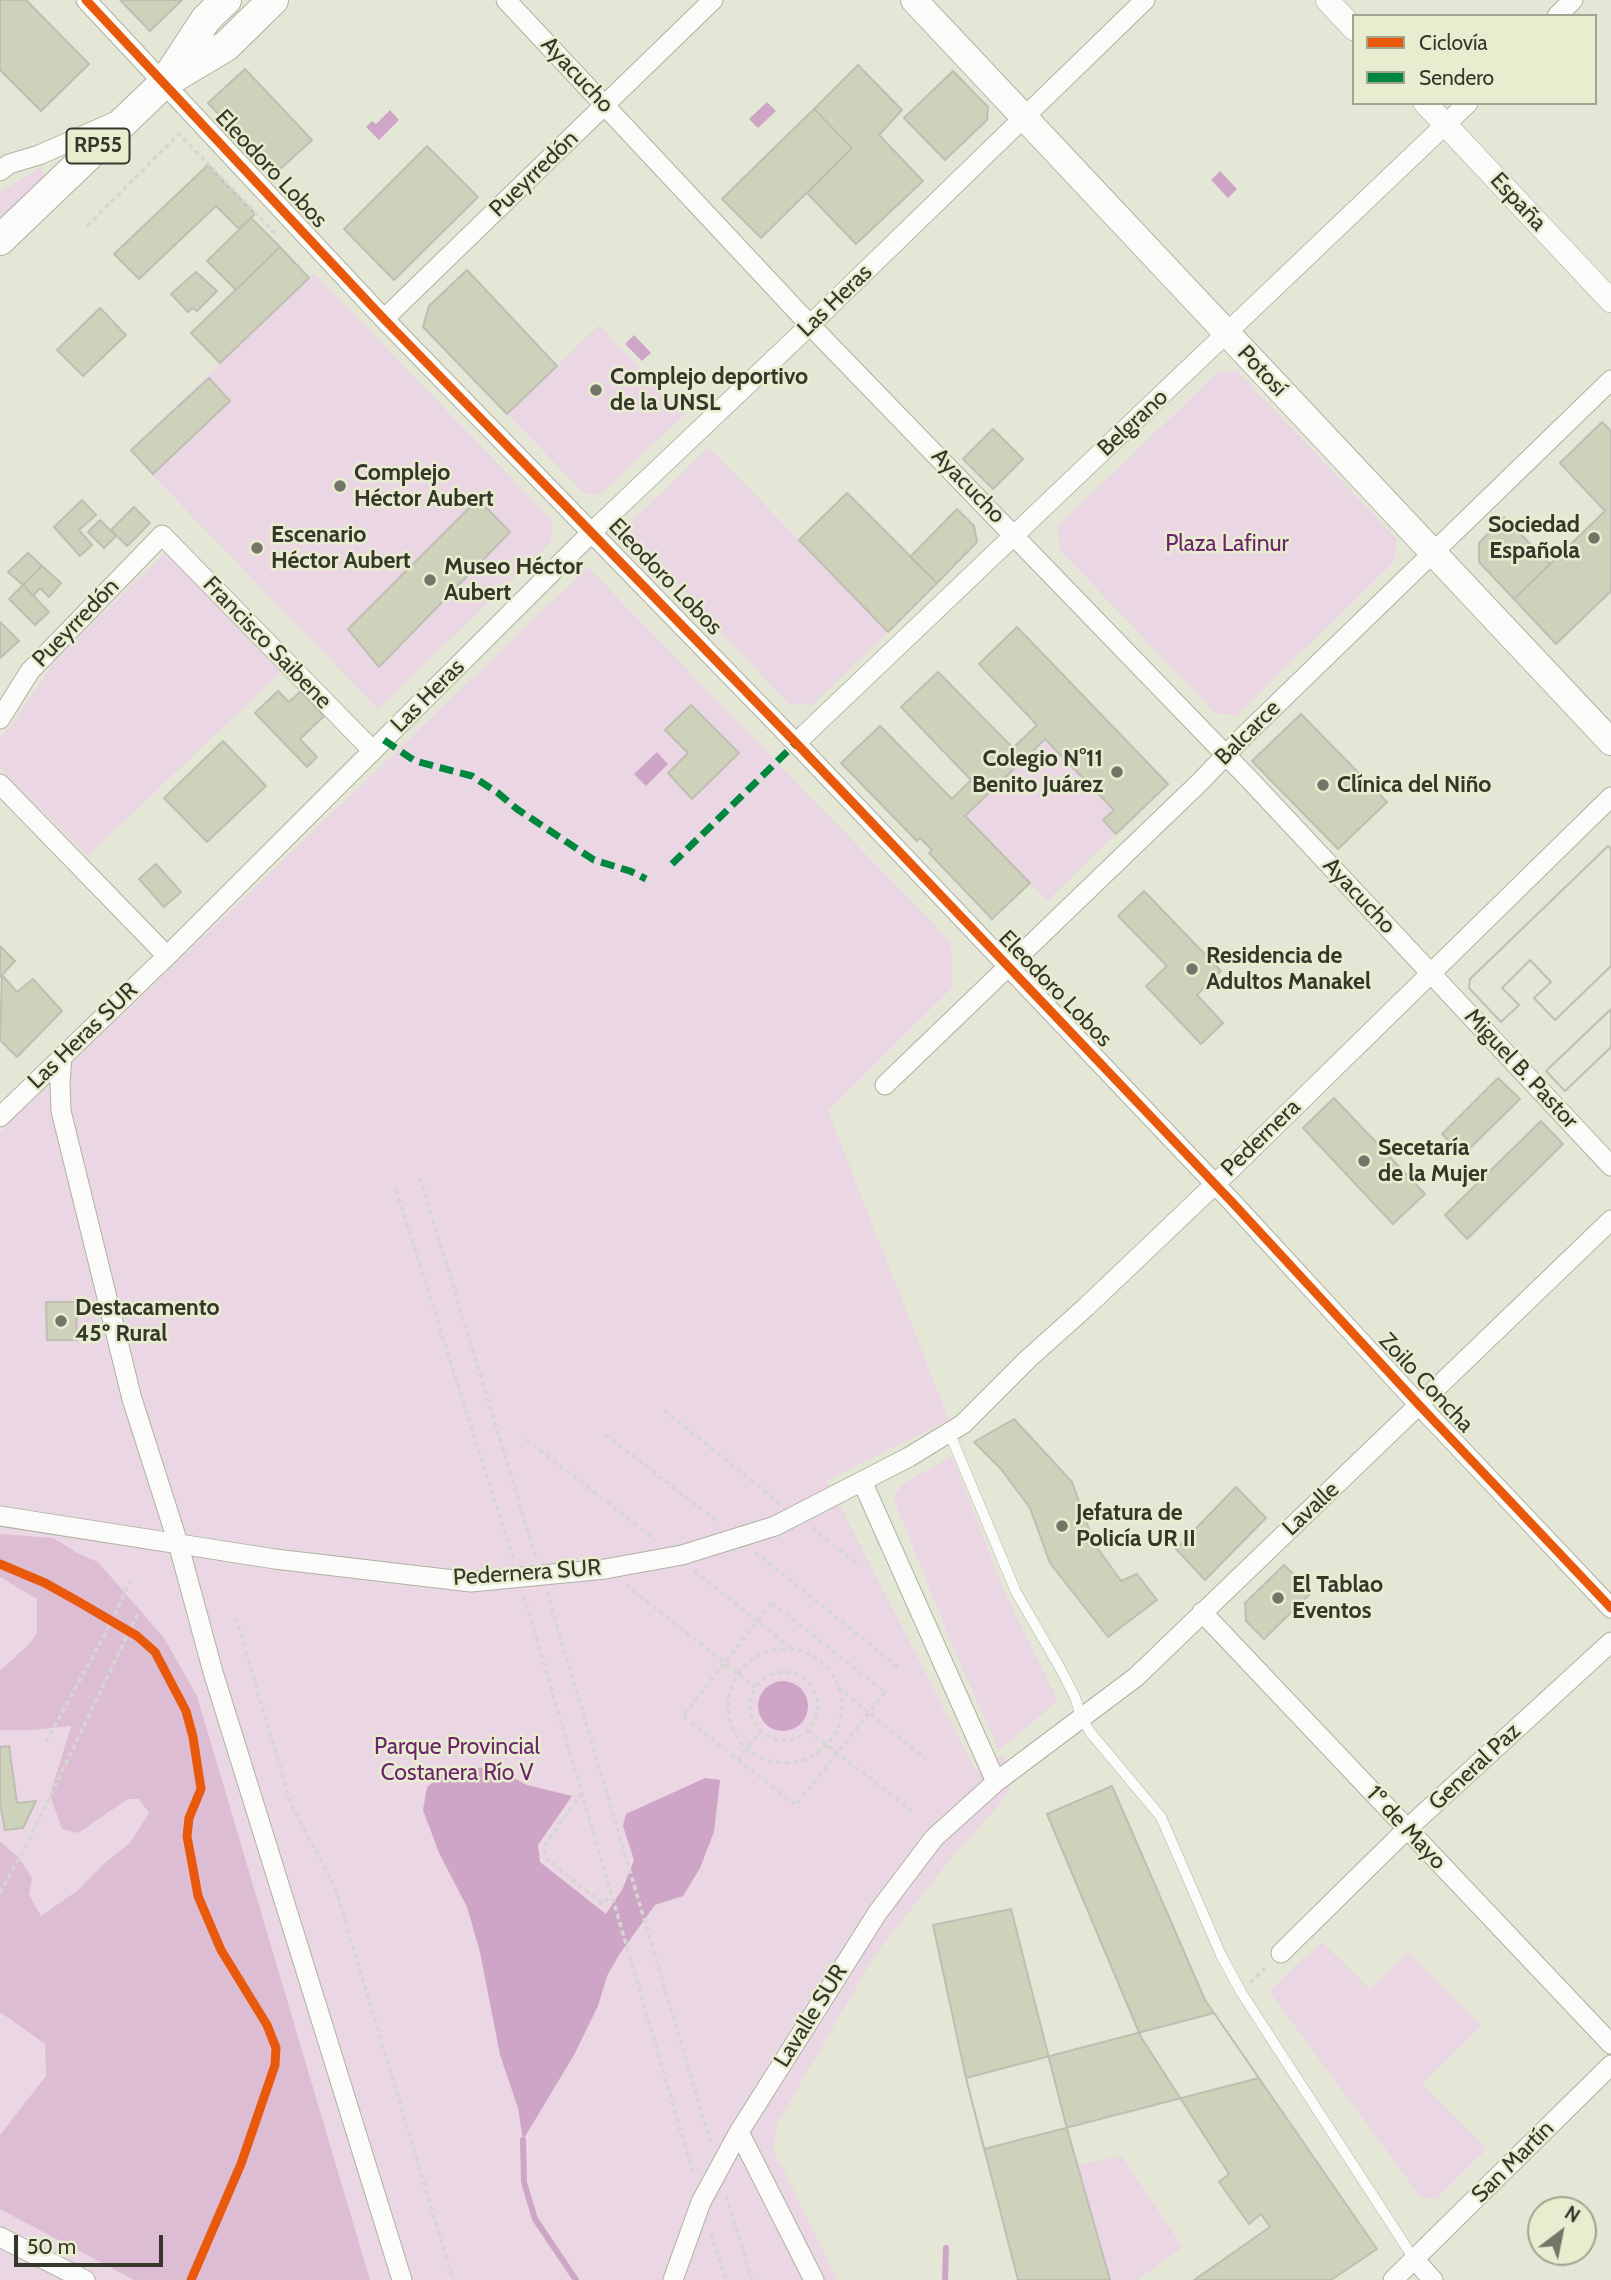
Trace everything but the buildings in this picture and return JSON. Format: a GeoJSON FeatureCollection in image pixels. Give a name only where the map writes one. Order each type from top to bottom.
{"type":"FeatureCollection","features":[{"type":"Feature","properties":{"kind":"main road","name":"RP55"},"geometry":{"type":"LineString","coordinates":[[0,240],[164,83],[206,19],[226,0]]}},
{"type":"Feature","properties":{"kind":"main road","name":"RP55"},"geometry":{"type":"LineString","coordinates":[[164,83],[226,46],[273,0]]}},
{"type":"Feature","properties":{"kind":"main road","name":"Potosí"},"geometry":{"type":"LineString","coordinates":[[914,0],[1611,742]]}},
{"type":"Feature","properties":{"kind":"street","name":"Eleodoro Lobos"},"geometry":{"type":"LineString","coordinates":[[86,0],[384,319],[593,531],[1214,1183]]}},
{"type":"Feature","properties":{"kind":"street","name":"Ayacucho"},"geometry":{"type":"LineString","coordinates":[[506,0],[810,325],[1015,534],[1431,972]]}},
{"type":"Feature","properties":{"kind":"street","name":"Pueyrredón"},"geometry":{"type":"LineString","coordinates":[[384,319],[713,0]]}},
{"type":"Feature","properties":{"kind":"street","name":"Las Heras"},"geometry":{"type":"LineString","coordinates":[[167,956],[593,531],[1145,0]]}},
{"type":"Feature","properties":{"kind":"street"},"geometry":{"type":"LineString","coordinates":[[1327,0],[1352,27]]}},
{"type":"Feature","properties":{"kind":"street"},"geometry":{"type":"LineString","coordinates":[[1559,14],[1573,0]]}},
{"type":"Feature","properties":{"kind":"street","name":"España"},"geometry":{"type":"LineString","coordinates":[[1427,105],[1611,301]]}},
{"type":"Feature","properties":{"kind":"street","name":"Belgrano"},"geometry":{"type":"LineString","coordinates":[[796,743],[1466,105]]}},
{"type":"Feature","properties":{"kind":"street"},"geometry":{"type":"LineString","coordinates":[[0,171],[9,164],[39,155],[132,114]]}},
{"type":"Feature","properties":{"kind":"street","name":"Balcarce"},"geometry":{"type":"LineString","coordinates":[[885,1085],[1611,380]]}},
{"type":"Feature","properties":{"kind":"street","name":"Pueyrredón"},"geometry":{"type":"LineString","coordinates":[[0,719],[30,671],[162,535]]}},
{"type":"Feature","properties":{"kind":"street","name":"Francisco Saibene"},"geometry":{"type":"LineString","coordinates":[[162,535],[373,751]]}},
{"type":"Feature","properties":{"kind":"street"},"geometry":{"type":"LineString","coordinates":[[0,784],[167,956]]}},
{"type":"Feature","properties":{"kind":"street","name":"Pedernera"},"geometry":{"type":"LineString","coordinates":[[862,1481],[950,1434],[963,1424],[1028,1359],[1233,1167],[1611,797]]}},
{"type":"Feature","properties":{"kind":"street","name":"Las Heras SUR"},"geometry":{"type":"LineString","coordinates":[[0,1117],[167,956]]}},
{"type":"Feature","properties":{"kind":"street","name":"Miguel B. Pastor"},"geometry":{"type":"LineString","coordinates":[[1431,972],[1611,1166]]}},
{"type":"Feature","properties":{"kind":"street"},"geometry":{"type":"LineString","coordinates":[[62,1057],[61,1111],[132,1399],[402,2280]]}},
{"type":"Feature","properties":{"kind":"street","name":"Zoilo Concha"},"geometry":{"type":"LineString","coordinates":[[1214,1183],[1611,1608]]}},
{"type":"Feature","properties":{"kind":"street","name":"Lavalle"},"geometry":{"type":"LineString","coordinates":[[996,1782],[1136,1677],[1611,1220]]}},
{"type":"Feature","properties":{"kind":"street"},"geometry":{"type":"LineString","coordinates":[[862,1481],[996,1782]]}},
{"type":"Feature","properties":{"kind":"street","name":"Pedernera SUR"},"geometry":{"type":"LineString","coordinates":[[0,1516],[275,1559],[471,1582],[605,1569],[676,1556],[775,1526],[862,1481]]}},
{"type":"Feature","properties":{"kind":"street","name":"1º de Mayo"},"geometry":{"type":"LineString","coordinates":[[1202,1612],[1611,2044]]}},
{"type":"Feature","properties":{"kind":"street","name":"General Paz"},"geometry":{"type":"LineString","coordinates":[[1281,1953],[1407,1829],[1611,1642]]}},
{"type":"Feature","properties":{"kind":"street","name":"Lavalle SUR"},"geometry":{"type":"LineString","coordinates":[[673,2280],[701,2202],[718,2168],[839,1972],[904,1875],[934,1838],[996,1782]]}},
{"type":"Feature","properties":{"kind":"street","name":"San Martín"},"geometry":{"type":"LineString","coordinates":[[1393,2280],[1611,2065]]}},
{"type":"Feature","properties":{"kind":"street"},"geometry":{"type":"LineString","coordinates":[[739,2132],[814,2280]]}},
{"type":"Feature","properties":{"kind":"street"},"geometry":{"type":"LineString","coordinates":[[0,2237],[85,2280]]}},
{"type":"Feature","properties":{"kind":"street"},"geometry":{"type":"LineString","coordinates":[[1415,2259],[1433,2280]]}},
{"type":"Feature","properties":{"kind":"lane"},"geometry":{"type":"LineString","coordinates":[[950,1434],[1016,1592],[1075,1697],[1081,1717],[1090,1732],[1161,1817],[1221,1955],[1241,1992],[1415,2259]]}},
{"type":"Feature","properties":{"kind":"path"},"geometry":{"type":"LineString","coordinates":[[87,226],[179,134],[284,243]]}},
{"type":"Feature","properties":{"kind":"path"},"geometry":{"type":"LineString","coordinates":[[420,1178],[542,1575],[752,2280]]}},
{"type":"Feature","properties":{"kind":"path"},"geometry":{"type":"LineString","coordinates":[[396,1190],[519,1577],[726,2280]]}},
{"type":"Feature","properties":{"kind":"path"},"geometry":{"type":"LineString","coordinates":[[664,1410],[859,1566]]}},
{"type":"Feature","properties":{"kind":"path"},"geometry":{"type":"LineString","coordinates":[[526,1439],[794,1650],[820,1661],[828,1669],[838,1687],[842,1707],[841,1718],[833,1737],[809,1758],[787,1763],[765,1759],[747,1748],[733,1729],[728,1706],[733,1684],[739,1673],[756,1657],[767,1652],[794,1650]]}},
{"type":"Feature","properties":{"kind":"path"},"geometry":{"type":"LineString","coordinates":[[605,1569],[755,1687]]}},
{"type":"Feature","properties":{"kind":"path"},"geometry":{"type":"LineString","coordinates":[[46,1742],[112,1622],[130,1581]]}},
{"type":"Feature","properties":{"kind":"path"},"geometry":{"type":"LineString","coordinates":[[772,1603],[885,1692],[796,1805],[683,1716],[758,1621],[772,1603]]}},
{"type":"Feature","properties":{"kind":"path"},"geometry":{"type":"LineString","coordinates":[[0,1893],[133,1633],[139,1611]]}},
{"type":"Feature","properties":{"kind":"path"},"geometry":{"type":"LineString","coordinates":[[101,1615],[133,1633]]}},
{"type":"Feature","properties":{"kind":"path"},"geometry":{"type":"LineString","coordinates":[[236,1618],[291,1804],[335,1887],[453,2280]]}},
{"type":"Feature","properties":{"kind":"path"},"geometry":{"type":"LineString","coordinates":[[776,1674],[800,1676],[816,1695],[818,1707],[815,1720],[808,1730],[800,1736],[779,1740],[760,1731],[750,1710],[755,1687],[764,1678],[776,1674]]}},
{"type":"Feature","properties":{"kind":"path"},"geometry":{"type":"LineString","coordinates":[[838,1687],[926,1759]]}},
{"type":"Feature","properties":{"kind":"path"},"geometry":{"type":"LineString","coordinates":[[808,1730],[914,1813]]}},
{"type":"Feature","properties":{"kind":"path"},"geometry":{"type":"LineString","coordinates":[[738,1760],[760,1731]]}},
{"type":"Feature","properties":{"kind":"path"},"geometry":{"type":"LineString","coordinates":[[582,1793],[544,1846],[546,1858],[603,1904],[612,1895]]}},
{"type":"Feature","properties":{"kind":"path"},"geometry":{"type":"LineString","coordinates":[[1241,1992],[1281,1953]]}},
{"type":"Feature","properties":{"kind":"green space"},"geometry":{"type":"Polygon","coordinates":[[[41,167],[45,175],[0,222],[0,192],[41,167]]]}},
{"type":"Feature","properties":{"kind":"green space","name":"Complejo Héctor Aubert"},"geometry":{"type":"Polygon","coordinates":[[[314,273],[552,520],[551,542],[378,709],[129,451],[314,273]]]}},
{"type":"Feature","properties":{"kind":"green space","name":"Complejo deportivo de la UNSL"},"geometry":{"type":"Polygon","coordinates":[[[599,325],[685,414],[601,494],[584,493],[507,414],[599,325]]]}},
{"type":"Feature","properties":{"kind":"green space","name":"Plaza Lafinur"},"geometry":{"type":"Polygon","coordinates":[[[1236,370],[1397,539],[1394,562],[1237,715],[1216,714],[1059,549],[1058,526],[1218,372],[1236,370]]]}},
{"type":"Feature","properties":{"kind":"green space"},"geometry":{"type":"Polygon","coordinates":[[[709,447],[888,632],[812,705],[789,704],[632,539],[631,522],[709,447]]]}},
{"type":"Feature","properties":{"kind":"green space"},"geometry":{"type":"Polygon","coordinates":[[[165,553],[282,671],[88,856],[0,769],[0,736],[14,722],[56,659],[165,553]]]}},
{"type":"Feature","properties":{"kind":"green space","name":"Parque Provincial Costanera Río V"},"geometry":{"type":"Polygon","coordinates":[[[588,567],[951,942],[952,988],[828,1111],[949,1420],[827,1480],[976,1772],[1004,1754],[1011,1787],[875,1955],[777,2124],[773,2151],[837,2280],[0,2280],[0,1132],[588,567]]]}},
{"type":"Feature","properties":{"kind":"green space"},"geometry":{"type":"Polygon","coordinates":[[[1045,739],[1114,810],[1103,820],[1116,834],[1047,901],[965,816],[1045,739]]]}},
{"type":"Feature","properties":{"kind":"green space"},"geometry":{"type":"Polygon","coordinates":[[[952,1456],[1005,1593],[1058,1701],[999,1750],[955,1652],[893,1497],[904,1483],[952,1456]]]}},
{"type":"Feature","properties":{"kind":"green space"},"geometry":{"type":"Polygon","coordinates":[[[1322,1942],[1370,1989],[1408,1952],[1481,2026],[1422,2084],[1487,2149],[1436,2199],[1421,2198],[1269,1991],[1322,1942]]]}},
{"type":"Feature","properties":{"kind":"green space"},"geometry":{"type":"Polygon","coordinates":[[[1122,2156],[1183,2247],[1137,2280],[1110,2280],[1078,2165],[1122,2156]]]}},
{"type":"Feature","properties":{"kind":"shaded area"},"geometry":{"type":"Polygon","coordinates":[[[767,102],[776,111],[758,128],[749,119],[767,102]]]}},
{"type":"Feature","properties":{"kind":"shaded area"},"geometry":{"type":"Polygon","coordinates":[[[390,110],[399,120],[379,140],[366,127],[372,121],[376,124],[390,110]]]}},
{"type":"Feature","properties":{"kind":"shaded area"},"geometry":{"type":"Polygon","coordinates":[[[1220,171],[1237,189],[1228,198],[1211,180],[1220,171]]]}},
{"type":"Feature","properties":{"kind":"shaded area"},"geometry":{"type":"Polygon","coordinates":[[[634,335],[651,353],[642,361],[625,344],[634,335]]]}},
{"type":"Feature","properties":{"kind":"shaded area"},"geometry":{"type":"Polygon","coordinates":[[[657,752],[668,764],[646,786],[634,774],[657,752]]]}},
{"type":"Feature","properties":{"kind":"shaded area"},"geometry":{"type":"Polygon","coordinates":[[[0,1534],[53,1538],[98,1562],[164,1638],[197,1696],[370,2280],[134,2280],[0,2209],[0,2135],[46,2076],[45,2044],[0,2012],[0,1841],[19,1858],[32,1878],[29,1895],[41,1916],[77,1891],[130,1843],[149,1813],[139,1799],[128,1799],[78,1833],[62,1829],[50,1795],[71,1726],[0,1730],[0,1671],[37,1633],[37,1599],[0,1577],[0,1534]]]}},
{"type":"Feature","properties":{"kind":"shaded area"},"geometry":{"type":"Polygon","coordinates":[[[783,1681],[801,1688],[808,1706],[801,1724],[783,1731],[765,1724],[758,1706],[765,1688],[783,1681]]]}},
{"type":"Feature","properties":{"kind":"shaded area"},"geometry":{"type":"Polygon","coordinates":[[[494,1767],[527,1785],[572,1796],[538,1845],[540,1862],[606,1914],[623,1888],[634,1860],[623,1826],[626,1814],[705,1778],[720,1780],[714,1832],[700,1868],[683,1896],[655,1905],[619,1955],[607,1976],[598,2006],[574,2055],[523,2140],[518,2108],[500,2055],[480,1952],[467,1907],[439,1853],[423,1810],[427,1787],[442,1775],[462,1769],[494,1767]]]}},
{"type":"Feature","properties":{"kind":"waterway"},"geometry":{"type":"LineString","coordinates":[[523,2140],[524,2182],[535,2219],[576,2280]]}},
{"type":"Feature","properties":{"kind":"waterway"},"geometry":{"type":"LineString","coordinates":[[945,2280],[946,2248]]}},
{"type":"Feature","properties":{"kind":"marked path"},"geometry":{"type":"LineString","coordinates":[[384,740],[415,761],[472,776],[594,860],[646,879]]}},
{"type":"Feature","properties":{"kind":"marked path"},"geometry":{"type":"LineString","coordinates":[[672,864],[796,743]]}},
{"type":"Feature","properties":{"kind":"cycle path"},"geometry":{"type":"LineString","coordinates":[[86,0],[384,319],[796,743],[1231,1201],[1611,1608]]}},
{"type":"Feature","properties":{"kind":"cycle path"},"geometry":{"type":"LineString","coordinates":[[0,1564],[45,1583],[79,1602],[137,1636],[155,1652],[186,1711],[193,1737],[201,1789],[189,1818],[187,1836],[198,1896],[221,1950],[267,2025],[276,2048],[275,2065],[241,2164],[191,2280]]}},
{"type":"Feature","properties":{"kind":"place","name":"Complejo deportivo de la UNSL"},"geometry":{"type":"Point","coordinates":[596,390]}},
{"type":"Feature","properties":{"kind":"place","name":"Complejo Héctor Aubert"},"geometry":{"type":"Point","coordinates":[340,486]}},
{"type":"Feature","properties":{"kind":"place","name":"Sociedad Española"},"geometry":{"type":"Point","coordinates":[1594,538]}},
{"type":"Feature","properties":{"kind":"place","name":"Escenario Héctor Aubert"},"geometry":{"type":"Point","coordinates":[257,548]}},
{"type":"Feature","properties":{"kind":"place","name":"Museo Héctor Aubert"},"geometry":{"type":"Point","coordinates":[430,580]}},
{"type":"Feature","properties":{"kind":"place","name":"Colegio N°11 Benito Juárez"},"geometry":{"type":"Point","coordinates":[1117,772]}},
{"type":"Feature","properties":{"kind":"place","name":"Clínica del Niño"},"geometry":{"type":"Point","coordinates":[1323,785]}},
{"type":"Feature","properties":{"kind":"place","name":"Residencia de Adultos Manakel"},"geometry":{"type":"Point","coordinates":[1192,969]}},
{"type":"Feature","properties":{"kind":"place","name":"Secetaría de la Mujer"},"geometry":{"type":"Point","coordinates":[1364,1161]}},
{"type":"Feature","properties":{"kind":"place","name":"Destacamento 45º Rural"},"geometry":{"type":"Point","coordinates":[61,1321]}},
{"type":"Feature","properties":{"kind":"place","name":"Jefatura de Policía UR II"},"geometry":{"type":"Point","coordinates":[1062,1526]}},
{"type":"Feature","properties":{"kind":"place","name":"El Tablao Eventos"},"geometry":{"type":"Point","coordinates":[1278,1598]}}]}
